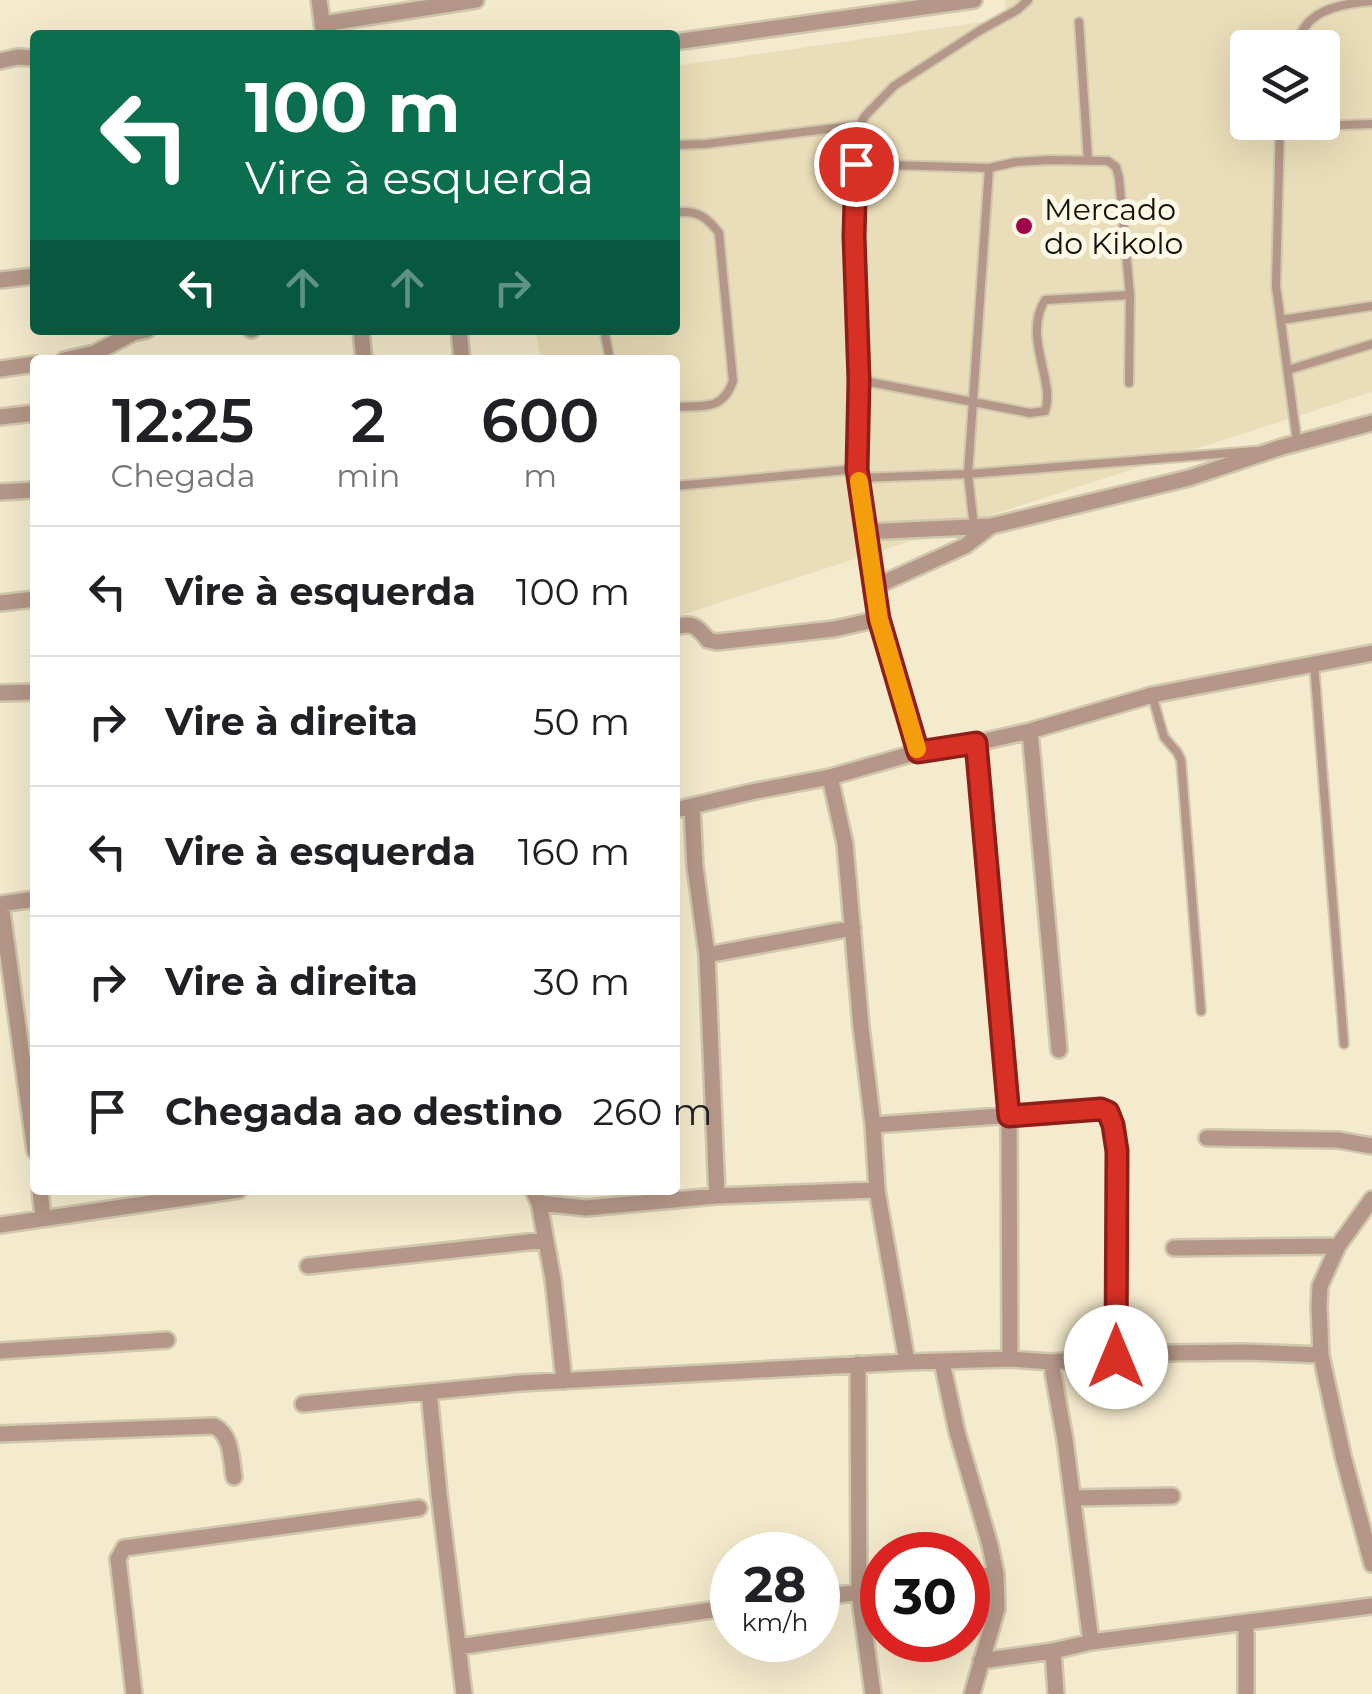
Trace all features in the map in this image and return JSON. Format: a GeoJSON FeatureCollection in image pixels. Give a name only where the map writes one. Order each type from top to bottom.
{"type":"FeatureCollection","features":[{"type":"Feature","properties":{"kind":"street"},"geometry":{"type":"LineString","coordinates":[[319,0],[323,29],[476,0]]}},
{"type":"Feature","properties":{"kind":"street"},"geometry":{"type":"LineString","coordinates":[[680,41],[974,0]]}},
{"type":"Feature","properties":{"kind":"street"},"geometry":{"type":"LineString","coordinates":[[0,60],[30,58]]}},
{"type":"Feature","properties":{"kind":"street"},"geometry":{"type":"LineString","coordinates":[[0,280],[30,277]]}},
{"type":"Feature","properties":{"kind":"street"},"geometry":{"type":"LineString","coordinates":[[85,355],[116,352]]}},
{"type":"Feature","properties":{"kind":"street"},"geometry":{"type":"LineString","coordinates":[[0,369],[30,365]]}},
{"type":"Feature","properties":{"kind":"street"},"geometry":{"type":"LineString","coordinates":[[0,417],[30,414]]}},
{"type":"Feature","properties":{"kind":"street"},"geometry":{"type":"LineString","coordinates":[[918,752],[879,619],[865,532],[991,526],[1189,478],[1274,449],[1372,423]]}},
{"type":"Feature","properties":{"kind":"street"},"geometry":{"type":"LineString","coordinates":[[0,492],[30,490]]}},
{"type":"Feature","properties":{"kind":"street"},"geometry":{"type":"LineString","coordinates":[[874,587],[965,546],[991,526]]}},
{"type":"Feature","properties":{"kind":"street"},"geometry":{"type":"LineString","coordinates":[[0,603],[30,600]]}},
{"type":"Feature","properties":{"kind":"street"},"geometry":{"type":"LineString","coordinates":[[680,626],[692,624],[708,640],[717,642],[834,629],[879,619]]}},
{"type":"Feature","properties":{"kind":"street"},"geometry":{"type":"LineString","coordinates":[[716,1196],[707,956],[696,867],[683,809],[830,777],[918,752],[1030,731],[1152,695],[1372,653]]}},
{"type":"Feature","properties":{"kind":"street"},"geometry":{"type":"LineString","coordinates":[[0,694],[30,693]]}},
{"type":"Feature","properties":{"kind":"street"},"geometry":{"type":"LineString","coordinates":[[1030,731],[1059,1050]]}},
{"type":"Feature","properties":{"kind":"street"},"geometry":{"type":"LineString","coordinates":[[976,743],[1009,1116],[1010,1359]]}},
{"type":"Feature","properties":{"kind":"street"},"geometry":{"type":"LineString","coordinates":[[830,777],[844,844],[877,1190],[906,1362]]}},
{"type":"Feature","properties":{"kind":"street"},"geometry":{"type":"LineString","coordinates":[[30,900],[0,904],[30,1116]]}},
{"type":"Feature","properties":{"kind":"street"},"geometry":{"type":"LineString","coordinates":[[707,956],[852,928]]}},
{"type":"Feature","properties":{"kind":"street"},"geometry":{"type":"LineString","coordinates":[[873,1125],[1101,1109],[1108,1112],[1117,1151],[1116,1357]]}},
{"type":"Feature","properties":{"kind":"street"},"geometry":{"type":"LineString","coordinates":[[1207,1138],[1338,1140],[1372,1146]]}},
{"type":"Feature","properties":{"kind":"street"},"geometry":{"type":"LineString","coordinates":[[564,1381],[546,1240],[536,1197],[586,1208],[716,1196],[877,1190]]}},
{"type":"Feature","properties":{"kind":"street"},"geometry":{"type":"LineString","coordinates":[[41,1195],[43,1217]]}},
{"type":"Feature","properties":{"kind":"street"},"geometry":{"type":"LineString","coordinates":[[0,1224],[203,1195]]}},
{"type":"Feature","properties":{"kind":"street"},"geometry":{"type":"LineString","coordinates":[[1370,1554],[1321,1355],[1320,1286],[1338,1246],[1372,1199]]}},
{"type":"Feature","properties":{"kind":"street"},"geometry":{"type":"LineString","coordinates":[[308,1266],[546,1240]]}},
{"type":"Feature","properties":{"kind":"street"},"geometry":{"type":"LineString","coordinates":[[1174,1248],[1338,1246]]}},
{"type":"Feature","properties":{"kind":"street"},"geometry":{"type":"LineString","coordinates":[[0,1351],[167,1340]]}},
{"type":"Feature","properties":{"kind":"street"},"geometry":{"type":"LineString","coordinates":[[303,1404],[564,1381],[858,1364],[1010,1359],[1051,1362],[1167,1352],[1321,1355]]}},
{"type":"Feature","properties":{"kind":"street"},"geometry":{"type":"LineString","coordinates":[[942,1362],[996,1574],[997,1609],[990,1633]]}},
{"type":"Feature","properties":{"kind":"street"},"geometry":{"type":"LineString","coordinates":[[1051,1362],[1091,1642]]}},
{"type":"Feature","properties":{"kind":"street"},"geometry":{"type":"LineString","coordinates":[[858,1364],[859,1593],[874,1694]]}},
{"type":"Feature","properties":{"kind":"street"},"geometry":{"type":"LineString","coordinates":[[429,1392],[464,1694]]}},
{"type":"Feature","properties":{"kind":"street"},"geometry":{"type":"LineString","coordinates":[[0,1434],[214,1426],[227,1437],[234,1477]]}},
{"type":"Feature","properties":{"kind":"street"},"geometry":{"type":"LineString","coordinates":[[1072,1498],[1172,1496]]}},
{"type":"Feature","properties":{"kind":"street"},"geometry":{"type":"LineString","coordinates":[[134,1694],[118,1560],[124,1548],[419,1508]]}},
{"type":"Feature","properties":{"kind":"street"},"geometry":{"type":"LineString","coordinates":[[990,1575],[996,1574]]}},
{"type":"Feature","properties":{"kind":"street"},"geometry":{"type":"LineString","coordinates":[[840,1595],[859,1593]]}},
{"type":"Feature","properties":{"kind":"street"},"geometry":{"type":"LineString","coordinates":[[990,1660],[1091,1642],[1372,1606]]}},
{"type":"Feature","properties":{"kind":"street"},"geometry":{"type":"LineString","coordinates":[[458,1647],[710,1610]]}},
{"type":"Feature","properties":{"kind":"street"},"geometry":{"type":"LineString","coordinates":[[1246,1624],[1246,1694]]}},
{"type":"Feature","properties":{"kind":"street"},"geometry":{"type":"LineString","coordinates":[[1053,1651],[1056,1694]]}},
{"type":"Feature","properties":{"kind":"street"},"geometry":{"type":"LineString","coordinates":[[972,1694],[982,1662]]}},
{"type":"Feature","properties":{"kind":"lane"},"geometry":{"type":"LineString","coordinates":[[865,532],[858,473],[854,236],[860,125],[894,86],[1018,10],[1028,0]]}},
{"type":"Feature","properties":{"kind":"lane"},"geometry":{"type":"LineString","coordinates":[[1304,30],[1323,12],[1372,1]]}},
{"type":"Feature","properties":{"kind":"lane"},"geometry":{"type":"LineString","coordinates":[[1079,22],[1088,161]]}},
{"type":"Feature","properties":{"kind":"lane"},"geometry":{"type":"LineString","coordinates":[[1340,124],[1372,124]]}},
{"type":"Feature","properties":{"kind":"lane"},"geometry":{"type":"LineString","coordinates":[[680,144],[860,125]]}},
{"type":"Feature","properties":{"kind":"lane"},"geometry":{"type":"LineString","coordinates":[[1279,140],[1276,286],[1298,442]]}},
{"type":"Feature","properties":{"kind":"lane"},"geometry":{"type":"LineString","coordinates":[[856,164],[989,168],[1016,162],[1108,161],[1116,167],[1130,295],[1129,383]]}},
{"type":"Feature","properties":{"kind":"lane"},"geometry":{"type":"LineString","coordinates":[[974,527],[968,474],[971,401],[989,168]]}},
{"type":"Feature","properties":{"kind":"lane"},"geometry":{"type":"LineString","coordinates":[[680,213],[694,212],[707,218],[719,233],[733,381],[718,404],[680,408]]}},
{"type":"Feature","properties":{"kind":"lane"},"geometry":{"type":"LineString","coordinates":[[859,380],[1030,413],[1044,411],[1048,402],[1038,348],[1040,309],[1045,300],[1130,295]]}},
{"type":"Feature","properties":{"kind":"lane"},"geometry":{"type":"LineString","coordinates":[[1281,320],[1372,306]]}},
{"type":"Feature","properties":{"kind":"lane"},"geometry":{"type":"LineString","coordinates":[[1288,370],[1372,344]]}},
{"type":"Feature","properties":{"kind":"lane"},"geometry":{"type":"LineString","coordinates":[[680,486],[858,473],[968,474],[1274,449]]}},
{"type":"Feature","properties":{"kind":"lane"},"geometry":{"type":"LineString","coordinates":[[1314,664],[1344,1044]]}},
{"type":"Feature","properties":{"kind":"lane"},"geometry":{"type":"LineString","coordinates":[[1152,695],[1164,737],[1180,760],[1201,1011]]}},
{"type":"Feature","properties":{"kind":"shaded area","name":"Mercado do Kikolo"},"geometry":{"type":"Polygon","coordinates":[[[1006,0],[1372,0],[1372,392],[680,615],[680,355],[540,355],[536,335],[680,335],[680,65],[1004,19],[1006,0]]]}},
{"type":"Feature","properties":{"kind":"slow traffic"},"geometry":{"type":"LineString","coordinates":[[859,481],[879,619],[917,749]]}},
{"type":"Feature","properties":{"kind":"place","name":"Mercado do Kikolo"},"geometry":{"type":"Point","coordinates":[1024,226]}},
{"type":"Feature","properties":{"kind":"route"},"geometry":{"type":"LineString","coordinates":[[856,164],[857,469],[879,619],[918,752],[976,743],[1009,1116],[1101,1109],[1108,1112],[1113,1125],[1117,1151],[1116,1357]]}}]}
